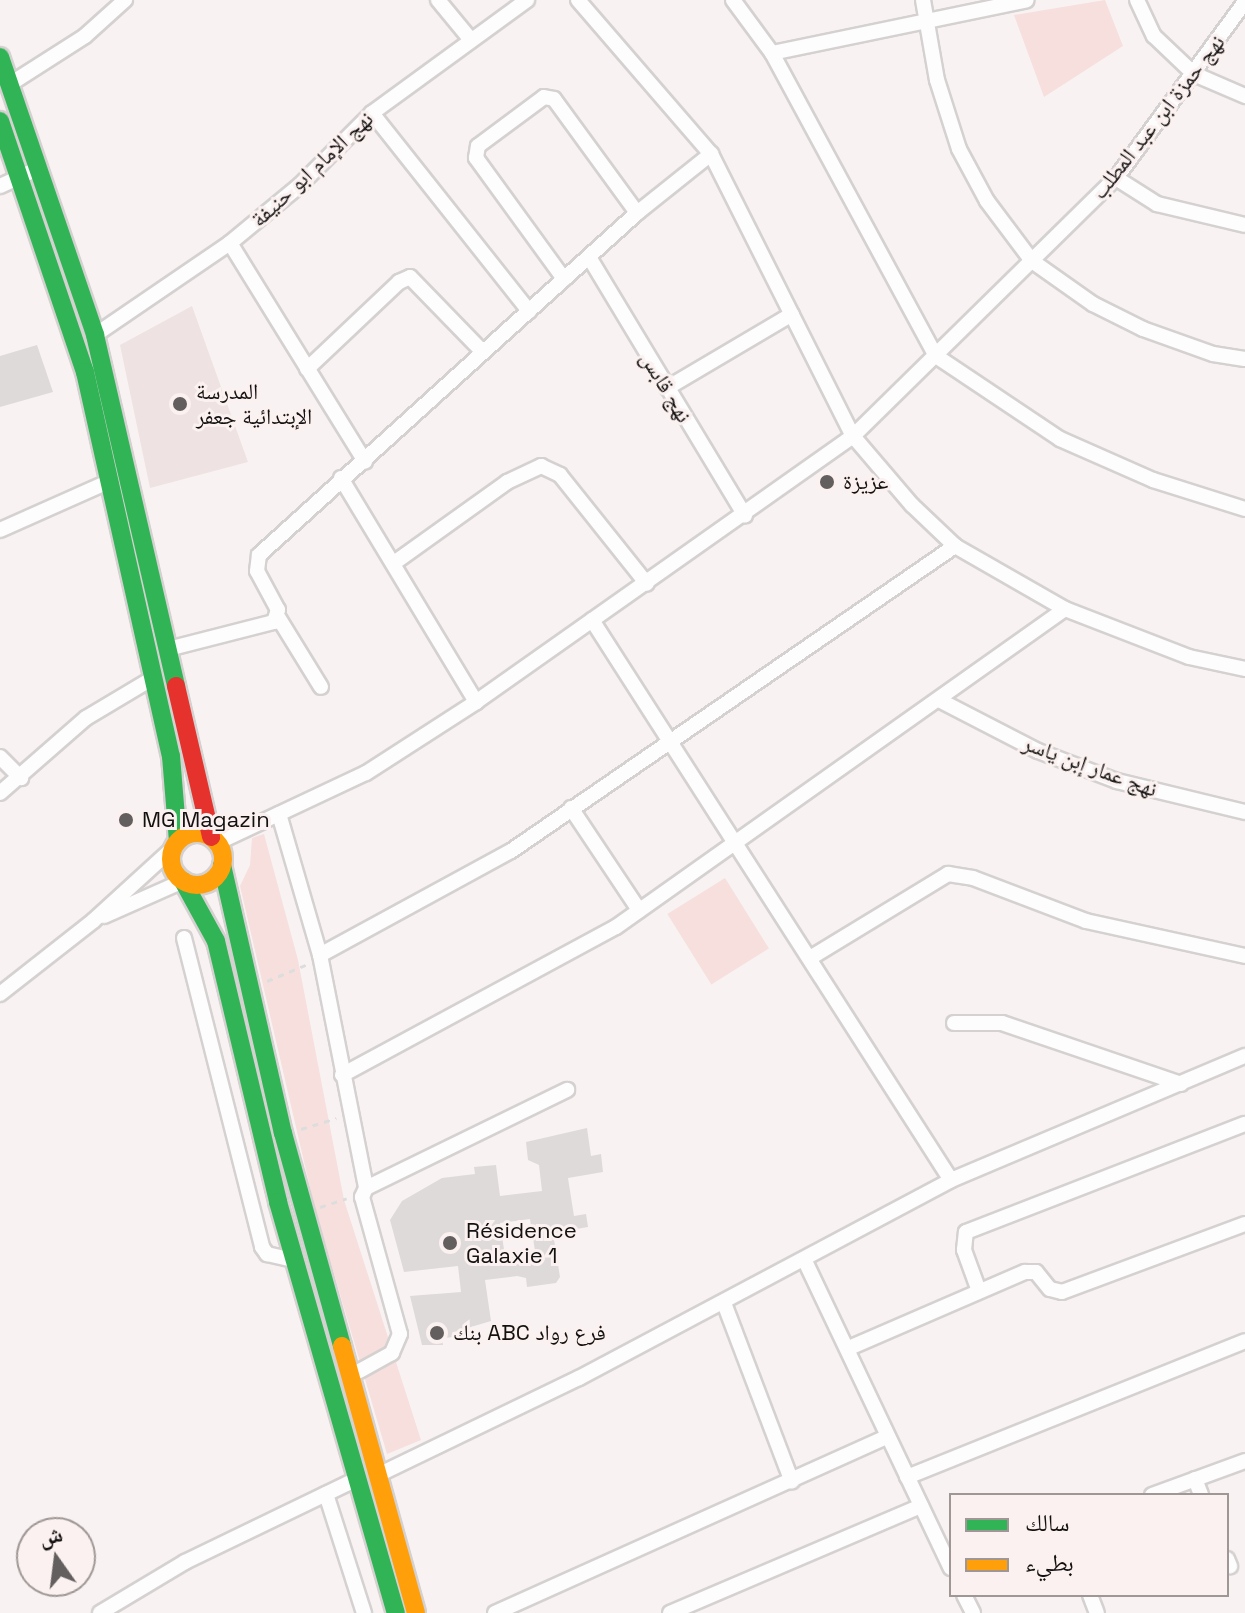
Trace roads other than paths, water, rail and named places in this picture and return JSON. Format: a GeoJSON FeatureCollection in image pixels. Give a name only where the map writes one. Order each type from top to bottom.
{"type":"FeatureCollection","features":[{"type":"Feature","properties":{"kind":"street"},"geometry":{"type":"LineString","coordinates":[[10,84],[85,36],[125,0]]}},
{"type":"Feature","properties":{"kind":"street"},"geometry":{"type":"LineString","coordinates":[[438,0],[471,40]]}},
{"type":"Feature","properties":{"kind":"street","name":"نهج الإمام ابو حنيفة"},"geometry":{"type":"LineString","coordinates":[[95,335],[230,243],[300,185],[372,113],[527,0]]}},
{"type":"Feature","properties":{"kind":"street"},"geometry":{"type":"LineString","coordinates":[[578,0],[711,154],[853,436],[955,546],[1065,609],[1189,657],[1245,669]]}},
{"type":"Feature","properties":{"kind":"street"},"geometry":{"type":"LineString","coordinates":[[733,0],[772,53],[936,356],[1060,439],[1153,480],[1245,509]]}},
{"type":"Feature","properties":{"kind":"street"},"geometry":{"type":"LineString","coordinates":[[923,0],[924,23],[959,149],[987,201],[1032,261],[1093,304],[1143,329],[1213,354],[1245,359]]}},
{"type":"Feature","properties":{"kind":"street"},"geometry":{"type":"LineString","coordinates":[[772,53],[1027,0]]}},
{"type":"Feature","properties":{"kind":"street"},"geometry":{"type":"LineString","coordinates":[[1137,0],[1154,36],[1194,74],[1245,96]]}},
{"type":"Feature","properties":{"kind":"street","name":"نهج حمزة ابن عبد المطلب"},"geometry":{"type":"LineString","coordinates":[[214,840],[279,814],[366,773],[476,702],[647,584],[853,436],[1116,178],[1245,2]]}},
{"type":"Feature","properties":{"kind":"street"},"geometry":{"type":"LineString","coordinates":[[0,57],[95,335],[283,1133],[416,1613]]}},
{"type":"Feature","properties":{"kind":"street"},"geometry":{"type":"LineString","coordinates":[[564,279],[476,158],[478,146],[544,97],[554,99],[637,213]]}},
{"type":"Feature","properties":{"kind":"street"},"geometry":{"type":"LineString","coordinates":[[372,113],[529,311]]}},
{"type":"Feature","properties":{"kind":"street"},"geometry":{"type":"LineString","coordinates":[[0,121],[81,358],[110,481],[178,795],[173,869],[183,881],[216,941],[294,1260],[396,1613]]}},
{"type":"Feature","properties":{"kind":"street"},"geometry":{"type":"LineString","coordinates":[[321,687],[278,617],[257,571],[259,555],[637,213],[711,154]]}},
{"type":"Feature","properties":{"kind":"street"},"geometry":{"type":"LineString","coordinates":[[0,186],[39,168]]}},
{"type":"Feature","properties":{"kind":"street"},"geometry":{"type":"LineString","coordinates":[[1116,178],[1157,204],[1245,225]]}},
{"type":"Feature","properties":{"kind":"street"},"geometry":{"type":"LineString","coordinates":[[230,243],[365,462]]}},
{"type":"Feature","properties":{"kind":"street","name":"نهج قابس"},"geometry":{"type":"LineString","coordinates":[[589,257],[745,516]]}},
{"type":"Feature","properties":{"kind":"street"},"geometry":{"type":"LineString","coordinates":[[307,369],[399,282],[410,277],[483,352]]}},
{"type":"Feature","properties":{"kind":"street"},"geometry":{"type":"LineString","coordinates":[[667,388],[792,314]]}},
{"type":"Feature","properties":{"kind":"street"},"geometry":{"type":"LineString","coordinates":[[394,563],[507,482],[541,466],[560,475],[647,584]]}},
{"type":"Feature","properties":{"kind":"street"},"geometry":{"type":"LineString","coordinates":[[341,478],[476,702]]}},
{"type":"Feature","properties":{"kind":"street"},"geometry":{"type":"LineString","coordinates":[[0,530],[110,481]]}},
{"type":"Feature","properties":{"kind":"street"},"geometry":{"type":"LineString","coordinates":[[319,958],[511,851],[955,546]]}},
{"type":"Feature","properties":{"kind":"street"},"geometry":{"type":"LineString","coordinates":[[342,1075],[553,964],[639,910],[941,701],[1065,609]]}},
{"type":"Feature","properties":{"kind":"street"},"geometry":{"type":"LineString","coordinates":[[168,649],[265,626],[278,617]]}},
{"type":"Feature","properties":{"kind":"street"},"geometry":{"type":"LineString","coordinates":[[592,620],[667,744],[810,958],[951,1180]]}},
{"type":"Feature","properties":{"kind":"street"},"geometry":{"type":"LineString","coordinates":[[0,793],[21,778],[86,718],[153,678]]}},
{"type":"Feature","properties":{"kind":"street","name":"نهج عمار إبن ياسر"},"geometry":{"type":"LineString","coordinates":[[941,701],[1038,751],[1117,781],[1245,812]]}},
{"type":"Feature","properties":{"kind":"street"},"geometry":{"type":"LineString","coordinates":[[0,757],[21,778]]}},
{"type":"Feature","properties":{"kind":"street"},"geometry":{"type":"LineString","coordinates":[[571,808],[639,910]]}},
{"type":"Feature","properties":{"kind":"street"},"geometry":{"type":"LineString","coordinates":[[279,814],[319,958],[352,1116],[364,1193],[401,1343],[360,1371]]}},
{"type":"Feature","properties":{"kind":"street"},"geometry":{"type":"LineString","coordinates":[[0,994],[93,921],[176,844],[197,833],[214,840]]}},
{"type":"Feature","properties":{"kind":"street"},"geometry":{"type":"LineString","coordinates":[[93,921],[183,881],[208,883],[222,865]]}},
{"type":"Feature","properties":{"kind":"street"},"geometry":{"type":"LineString","coordinates":[[810,958],[948,874],[973,878],[1086,921],[1245,956]]}},
{"type":"Feature","properties":{"kind":"street"},"geometry":{"type":"LineString","coordinates":[[184,938],[262,1247],[267,1254],[294,1260]]}},
{"type":"Feature","properties":{"kind":"street"},"geometry":{"type":"LineString","coordinates":[[954,1023],[1002,1023],[1181,1084]]}},
{"type":"Feature","properties":{"kind":"street"},"geometry":{"type":"LineString","coordinates":[[378,1475],[724,1303],[951,1180],[1245,1056]]}},
{"type":"Feature","properties":{"kind":"street"},"geometry":{"type":"LineString","coordinates":[[364,1193],[567,1090]]}},
{"type":"Feature","properties":{"kind":"street"},"geometry":{"type":"LineString","coordinates":[[979,1291],[964,1250],[966,1232],[1245,1124]]}},
{"type":"Feature","properties":{"kind":"street"},"geometry":{"type":"LineString","coordinates":[[849,1348],[1032,1270],[1050,1289],[1062,1292],[1245,1224]]}},
{"type":"Feature","properties":{"kind":"street"},"geometry":{"type":"LineString","coordinates":[[805,1261],[949,1564]]}},
{"type":"Feature","properties":{"kind":"street"},"geometry":{"type":"LineString","coordinates":[[724,1303],[792,1482]]}},
{"type":"Feature","properties":{"kind":"street"},"geometry":{"type":"LineString","coordinates":[[907,1477],[1245,1341]]}},
{"type":"Feature","properties":{"kind":"street"},"geometry":{"type":"LineString","coordinates":[[495,1613],[887,1437]]}},
{"type":"Feature","properties":{"kind":"street"},"geometry":{"type":"LineString","coordinates":[[1157,1493],[1245,1461]]}},
{"type":"Feature","properties":{"kind":"street"},"geometry":{"type":"LineString","coordinates":[[100,1613],[185,1562],[357,1479]]}},
{"type":"Feature","properties":{"kind":"street"},"geometry":{"type":"LineString","coordinates":[[1195,1479],[1200,1493]]}},
{"type":"Feature","properties":{"kind":"street"},"geometry":{"type":"LineString","coordinates":[[326,1494],[364,1613]]}},
{"type":"Feature","properties":{"kind":"street"},"geometry":{"type":"LineString","coordinates":[[670,1613],[921,1506]]}},
{"type":"Feature","properties":{"kind":"street"},"geometry":{"type":"LineString","coordinates":[[374,1536],[393,1530]]}},
{"type":"Feature","properties":{"kind":"place","name":"المدرسة الإبتدائية جعفر"},"geometry":{"type":"Point","coordinates":[180,404]}},
{"type":"Feature","properties":{"kind":"place","name":"عزيزة"},"geometry":{"type":"Point","coordinates":[827,482]}},
{"type":"Feature","properties":{"kind":"place","name":"MG Magazin"},"geometry":{"type":"Point","coordinates":[126,820]}},
{"type":"Feature","properties":{"kind":"place","name":"Résidence Galaxie 1"},"geometry":{"type":"Point","coordinates":[450,1243]}},
{"type":"Feature","properties":{"kind":"place","name":"بنك ABC فرع رواد"},"geometry":{"type":"Point","coordinates":[437,1333]}}]}
